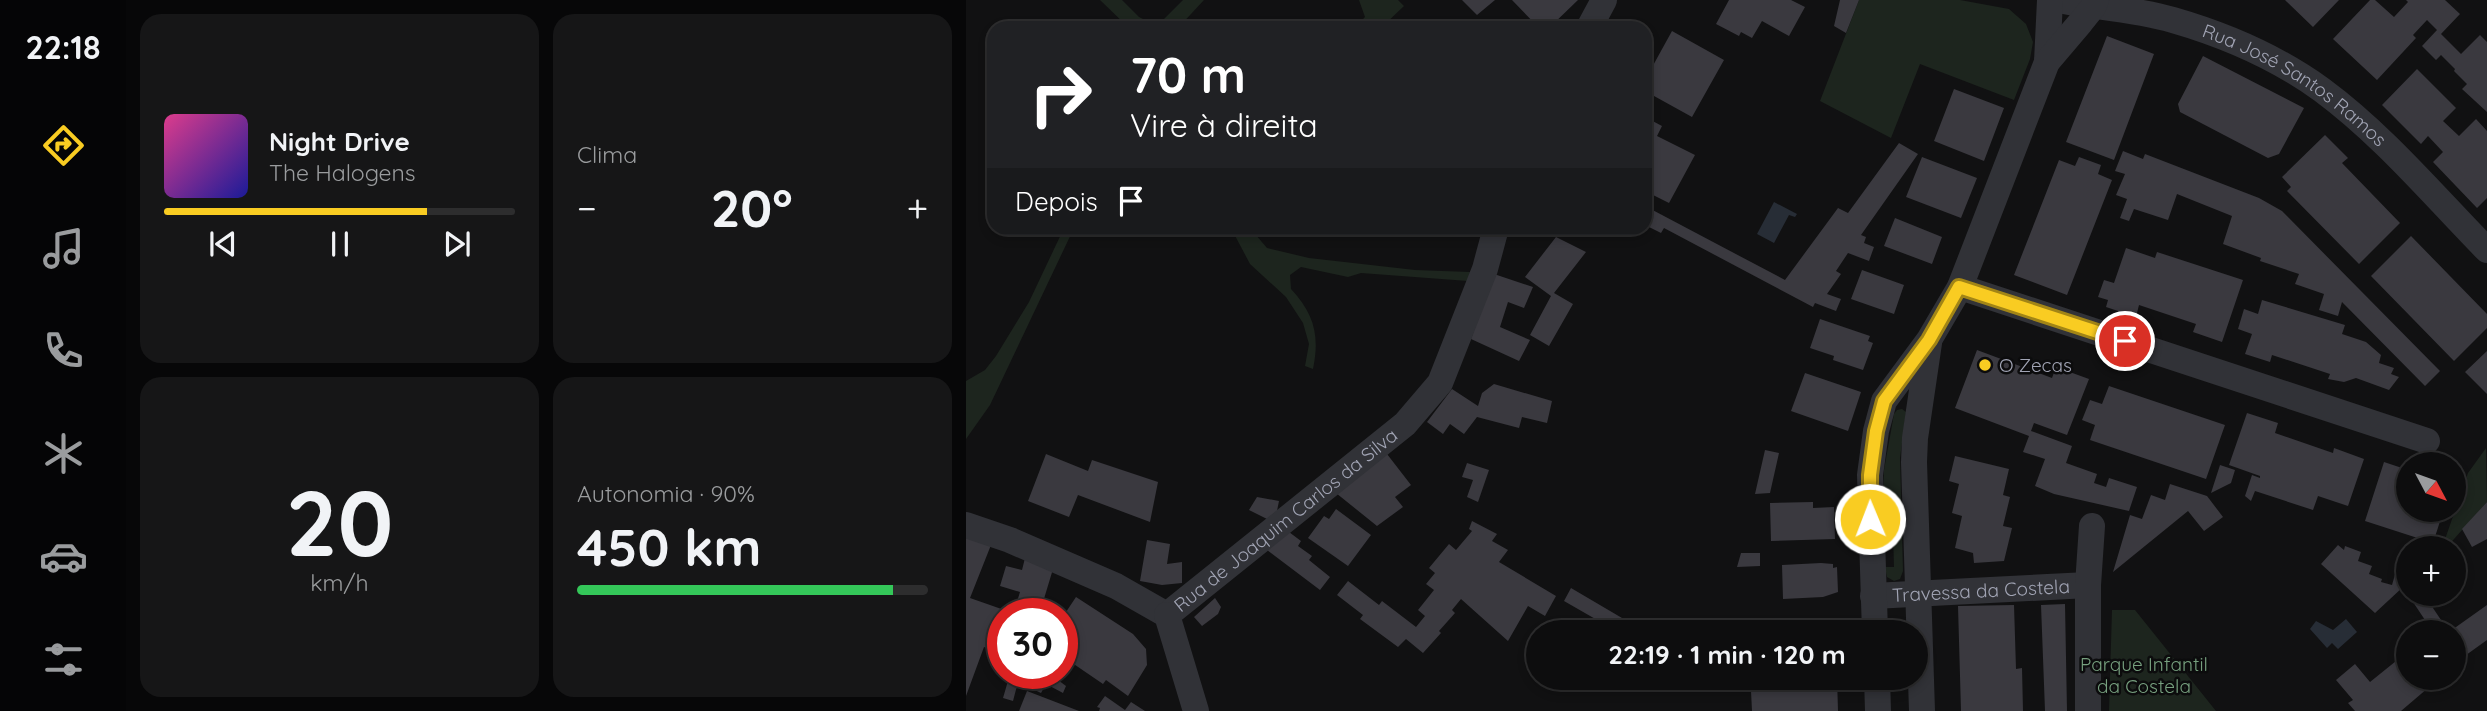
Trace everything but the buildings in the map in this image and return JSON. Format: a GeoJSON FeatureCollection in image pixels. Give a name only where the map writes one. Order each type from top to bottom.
{"type":"FeatureCollection","features":[{"type":"Feature","properties":{"kind":"street"},"geometry":{"type":"LineString","coordinates":[[1592,21],[1604,0]]}},
{"type":"Feature","properties":{"kind":"street"},"geometry":{"type":"LineString","coordinates":[[2048,62],[2050,0]]}},
{"type":"Feature","properties":{"kind":"street","name":"Rua José Santos Ramos"},"geometry":{"type":"LineString","coordinates":[[2057,0],[2094,3],[2171,19],[2210,32],[2279,63],[2322,90],[2353,116],[2487,250]]}},
{"type":"Feature","properties":{"kind":"street"},"geometry":{"type":"LineString","coordinates":[[1874,620],[1870,493],[1876,431],[1884,401],[1929,340],[1959,287],[2048,62],[2094,3]]}},
{"type":"Feature","properties":{"kind":"street","name":"Rua de Joaquim Carlos da Silva"},"geometry":{"type":"LineString","coordinates":[[966,525],[1010,540],[1116,586],[1167,615],[1405,424],[1440,383],[1485,269],[1494,235]]}},
{"type":"Feature","properties":{"kind":"street"},"geometry":{"type":"LineString","coordinates":[[1959,287],[2427,441]]}},
{"type":"Feature","properties":{"kind":"street"},"geometry":{"type":"LineString","coordinates":[[1922,711],[1915,439],[1929,340]]}},
{"type":"Feature","properties":{"kind":"street","name":"Travessa da Costela"},"geometry":{"type":"LineString","coordinates":[[2088,711],[2088,585],[2092,526]]}},
{"type":"Feature","properties":{"kind":"street","name":"Travessa da Costela"},"geometry":{"type":"LineString","coordinates":[[1873,596],[2088,585]]}},
{"type":"Feature","properties":{"kind":"street"},"geometry":{"type":"LineString","coordinates":[[1167,615],[1196,711]]}},
{"type":"Feature","properties":{"kind":"street"},"geometry":{"type":"LineString","coordinates":[[1877,690],[1878,711]]}},
{"type":"Feature","properties":{"kind":"green space"},"geometry":{"type":"Polygon","coordinates":[[[1100,0],[1122,0],[1147,21],[1122,21],[1100,0]]]}},
{"type":"Feature","properties":{"kind":"green space"},"geometry":{"type":"Polygon","coordinates":[[[1183,0],[1204,0],[1184,21],[1158,21],[1164,19],[1183,0]]]}},
{"type":"Feature","properties":{"kind":"green space"},"geometry":{"type":"Polygon","coordinates":[[[1359,0],[1398,0],[1404,6],[1388,21],[1361,21],[1365,17],[1359,0]]]}},
{"type":"Feature","properties":{"kind":"green space"},"geometry":{"type":"Polygon","coordinates":[[[1859,0],[1960,0],[2009,9],[2026,24],[2033,42],[2030,59],[2014,100],[1920,64],[1891,138],[1820,101],[1859,0]]]}},
{"type":"Feature","properties":{"kind":"green space"},"geometry":{"type":"Polygon","coordinates":[[[1061,235],[1071,235],[990,405],[966,439],[966,381],[985,370],[1029,302],[1061,235]]]}},
{"type":"Feature","properties":{"kind":"green space"},"geometry":{"type":"Polygon","coordinates":[[[1235,235],[1256,235],[1267,248],[1309,258],[1415,270],[1470,272],[1468,281],[1361,273],[1348,277],[1301,267],[1290,275],[1291,289],[1305,307],[1313,326],[1316,346],[1313,369],[1305,366],[1309,344],[1303,323],[1286,297],[1250,264],[1235,235]]]}},
{"type":"Feature","properties":{"kind":"green space"},"geometry":{"type":"Polygon","coordinates":[[[1902,409],[1906,412],[1900,458],[1903,571],[1900,579],[1894,581],[1887,577],[1885,567],[1894,567],[1892,496],[1883,496],[1884,470],[1894,414],[1902,409]]]}},
{"type":"Feature","properties":{"kind":"green space"},"geometry":{"type":"Polygon","coordinates":[[[2486,448],[2487,502],[2457,536],[2446,536],[2451,522],[2466,522],[2468,473],[2486,448]]]}},
{"type":"Feature","properties":{"kind":"green space","name":"Parque Infantil da Costela"},"geometry":{"type":"Polygon","coordinates":[[[2112,610],[2135,610],[2216,711],[2109,711],[2112,610]]]}},
{"type":"Feature","properties":{"kind":"shaded area"},"geometry":{"type":"Polygon","coordinates":[[[1774,202],[1797,214],[1795,217],[1789,215],[1774,243],[1757,234],[1774,202]]]}},
{"type":"Feature","properties":{"kind":"shaded area"},"geometry":{"type":"Polygon","coordinates":[[[2346,619],[2357,632],[2338,649],[2332,643],[2327,648],[2310,629],[2316,621],[2333,630],[2346,619]]]}},
{"type":"Feature","properties":{"kind":"place","name":"O Zecas"},"geometry":{"type":"Point","coordinates":[1985,365]}},
{"type":"Feature","properties":{"kind":"route"},"geometry":{"type":"LineString","coordinates":[[1870,519],[1870,475],[1876,431],[1884,401],[1929,340],[1959,287],[2125,341]]}}]}
